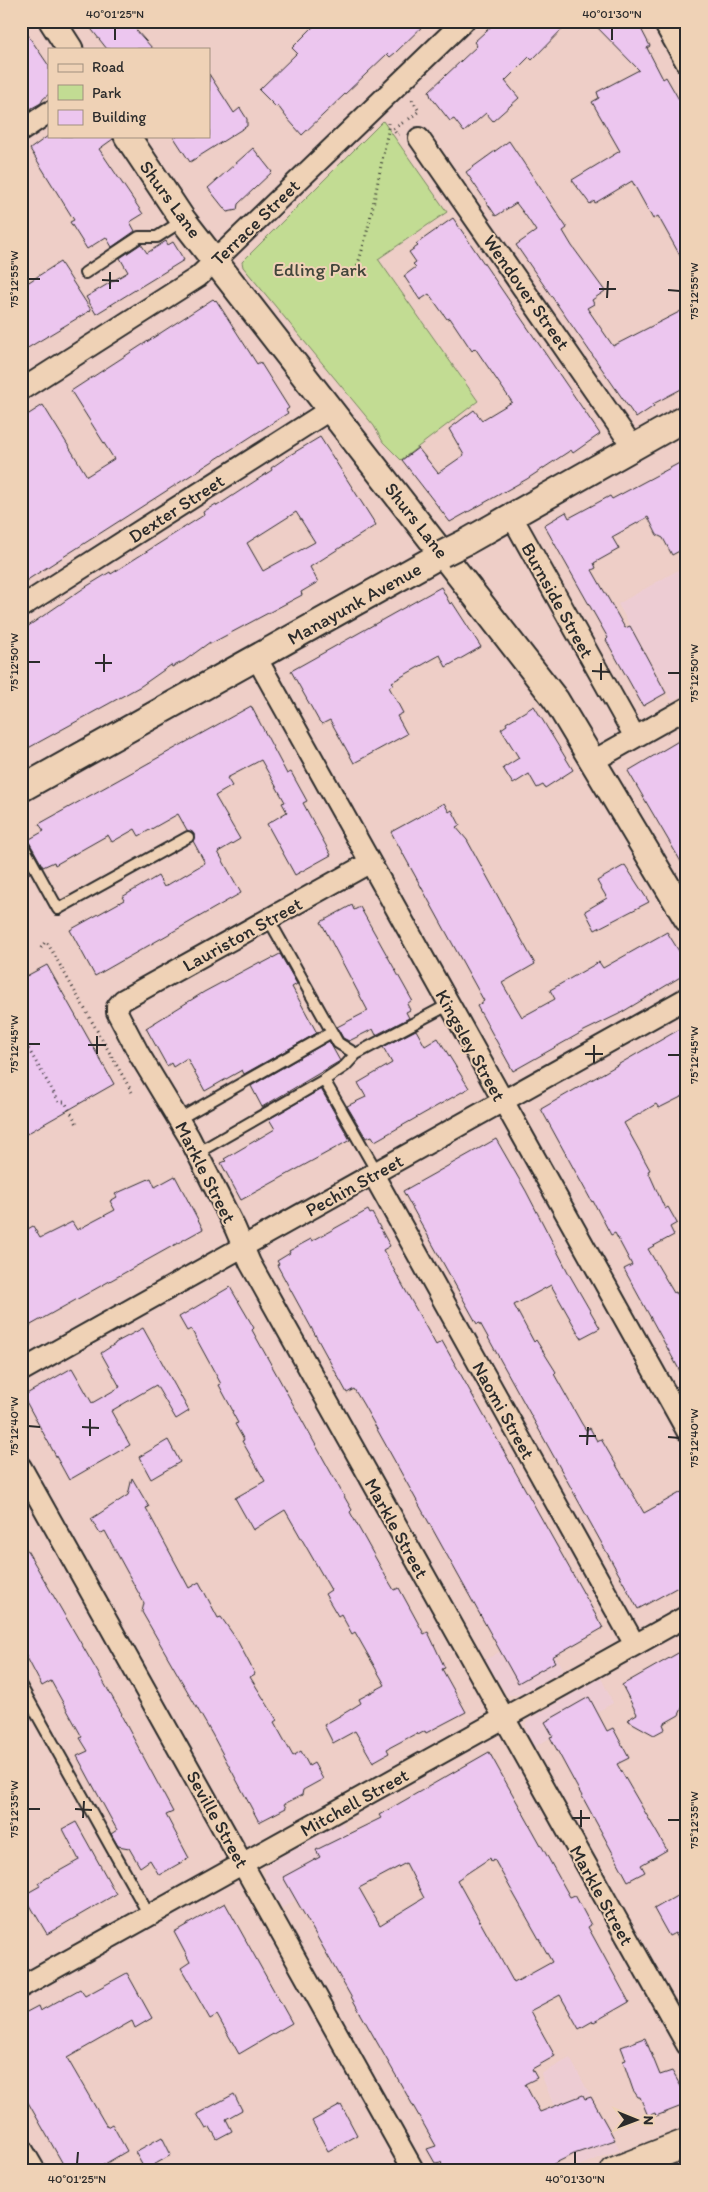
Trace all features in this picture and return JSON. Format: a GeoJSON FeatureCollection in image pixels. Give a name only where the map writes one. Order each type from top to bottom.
{"type":"FeatureCollection","features":[{"type":"Feature","properties":{"kind":"main road"},"geometry":{"type":"LineString","coordinates":[[615,2171],[687,2143]]}},
{"type":"Feature","properties":{"kind":"street"},"geometry":{"type":"LineString","coordinates":[[52,21],[69,48]]}},
{"type":"Feature","properties":{"kind":"street","name":"Terrace Street"},"geometry":{"type":"LineString","coordinates":[[21,390],[188,284],[464,21]]}},
{"type":"Feature","properties":{"kind":"street"},"geometry":{"type":"LineString","coordinates":[[663,21],[687,64]]}},
{"type":"Feature","properties":{"kind":"street"},"geometry":{"type":"LineString","coordinates":[[21,131],[48,113]]}},
{"type":"Feature","properties":{"kind":"street","name":"Wendover Street"},"geometry":{"type":"LineString","coordinates":[[410,135],[633,447]]}},
{"type":"Feature","properties":{"kind":"street","name":"Shurs Lane"},"geometry":{"type":"LineString","coordinates":[[128,138],[183,220],[539,678],[593,761],[687,919]]}},
{"type":"Feature","properties":{"kind":"street","name":"Dexter Street"},"geometry":{"type":"LineString","coordinates":[[21,606],[331,409]]}},
{"type":"Feature","properties":{"kind":"street","name":"Manayunk Avenue"},"geometry":{"type":"LineString","coordinates":[[21,789],[687,418]]}},
{"type":"Feature","properties":{"kind":"street","name":"Burnside Street"},"geometry":{"type":"LineString","coordinates":[[511,515],[635,737]]}},
{"type":"Feature","properties":{"kind":"street","name":"Kingsley Street"},"geometry":{"type":"LineString","coordinates":[[256,658],[687,1431]]}},
{"type":"Feature","properties":{"kind":"street"},"geometry":{"type":"LineString","coordinates":[[593,761],[687,708]]}},
{"type":"Feature","properties":{"kind":"street","name":"Lauriston Street"},"geometry":{"type":"LineString","coordinates":[[117,1007],[123,1000],[369,863]]}},
{"type":"Feature","properties":{"kind":"street","name":"Pechin Street"},"geometry":{"type":"LineString","coordinates":[[21,1371],[687,998]]}},
{"type":"Feature","properties":{"kind":"street","name":"Markle Street"},"geometry":{"type":"LineString","coordinates":[[117,1007],[119,1017],[139,1054],[179,1119],[197,1153],[250,1263],[687,2046]]}},
{"type":"Feature","properties":{"kind":"street","name":"Naomi Street"},"geometry":{"type":"LineString","coordinates":[[375,1173],[635,1645]]}},
{"type":"Feature","properties":{"kind":"street","name":"Seville Street"},"geometry":{"type":"LineString","coordinates":[[21,1467],[414,2171]]}},
{"type":"Feature","properties":{"kind":"street","name":"Mitchell Street"},"geometry":{"type":"LineString","coordinates":[[21,1987],[687,1616]]}},
{"type":"Feature","properties":{"kind":"street"},"geometry":{"type":"LineString","coordinates":[[21,2147],[34,2171]]}},
{"type":"Feature","properties":{"kind":"lane"},"geometry":{"type":"LineString","coordinates":[[85,273],[139,237],[156,237],[183,220]]}},
{"type":"Feature","properties":{"kind":"lane"},"geometry":{"type":"LineString","coordinates":[[21,842],[58,909],[188,838]]}},
{"type":"Feature","properties":{"kind":"lane"},"geometry":{"type":"LineString","coordinates":[[268,918],[338,1043],[356,1054]]}},
{"type":"Feature","properties":{"kind":"lane"},"geometry":{"type":"LineString","coordinates":[[197,1153],[324,1080],[346,1066],[356,1054],[448,1005]]}},
{"type":"Feature","properties":{"kind":"lane"},"geometry":{"type":"LineString","coordinates":[[179,1119],[332,1032]]}},
{"type":"Feature","properties":{"kind":"lane"},"geometry":{"type":"LineString","coordinates":[[324,1080],[375,1173]]}},
{"type":"Feature","properties":{"kind":"lane"},"geometry":{"type":"LineString","coordinates":[[21,1686],[150,1916]]}},
{"type":"Feature","properties":{"kind":"path"},"geometry":{"type":"LineString","coordinates":[[410,97],[419,111],[415,114]]}},
{"type":"Feature","properties":{"kind":"path"},"geometry":{"type":"LineString","coordinates":[[356,270],[371,219],[372,202],[388,131],[386,118]]}},
{"type":"Feature","properties":{"kind":"path"},"geometry":{"type":"LineString","coordinates":[[404,122],[393,129],[397,135],[410,135]]}},
{"type":"Feature","properties":{"kind":"path"},"geometry":{"type":"LineString","coordinates":[[41,948],[45,942],[48,944],[133,1094]]}},
{"type":"Feature","properties":{"kind":"path"},"geometry":{"type":"LineString","coordinates":[[21,1036],[59,1102],[65,1102],[77,1124]]}},
{"type":"Feature","properties":{"kind":"shaded area"},"geometry":{"type":"Polygon","coordinates":[[[687,565],[687,693],[672,701],[618,604],[687,565]]]}},
{"type":"Feature","properties":{"kind":"shaded area"},"geometry":{"type":"Polygon","coordinates":[[[541,1629],[564,1670],[519,1695],[507,1695],[485,1660],[541,1629]]]}},
{"type":"Feature","properties":{"kind":"shaded area"},"geometry":{"type":"Polygon","coordinates":[[[601,1678],[613,1703],[534,1747],[526,1732],[526,1723],[529,1719],[601,1678]]]}},
{"type":"Feature","properties":{"kind":"shaded area"},"geometry":{"type":"Polygon","coordinates":[[[342,1822],[363,1862],[282,1908],[265,1878],[265,1868],[271,1862],[342,1822]]]}},
{"type":"Feature","properties":{"kind":"shaded area"},"geometry":{"type":"Polygon","coordinates":[[[570,2058],[620,2150],[578,2166],[541,2074],[570,2058]]]}},
{"type":"Feature","properties":{"kind":"shaded area"},"geometry":{"type":"Polygon","coordinates":[[[687,2162],[687,2171],[665,2171],[687,2162]]]}},
{"type":"Feature","properties":{"kind":"green space","name":"Edling Park"},"geometry":{"type":"Polygon","coordinates":[[[383,121],[447,212],[378,259],[478,401],[401,460],[383,442],[374,426],[243,267],[242,262],[383,121]]]}},
{"type":"Feature","properties":{"kind":"building"},"geometry":{"type":"Polygon","coordinates":[[[85,21],[128,21],[152,48],[106,48],[85,21]]]}},
{"type":"Feature","properties":{"kind":"building"},"geometry":{"type":"Polygon","coordinates":[[[319,21],[428,21],[395,53],[390,57],[387,54],[302,135],[278,106],[276,107],[259,90],[297,53],[292,48],[319,21]]]}},
{"type":"Feature","properties":{"kind":"building"},"geometry":{"type":"Polygon","coordinates":[[[497,21],[570,21],[532,60],[529,57],[505,81],[519,98],[493,121],[486,113],[464,132],[454,119],[450,121],[431,97],[429,91],[477,46],[474,42],[497,21]]]}},
{"type":"Feature","properties":{"kind":"building"},"geometry":{"type":"Polygon","coordinates":[[[591,21],[637,21],[650,46],[647,48],[663,79],[666,77],[685,110],[687,117],[687,268],[658,216],[653,219],[632,181],[595,203],[594,201],[590,204],[572,180],[620,151],[592,102],[599,98],[597,92],[639,70],[591,21]]]}},
{"type":"Feature","properties":{"kind":"building"},"geometry":{"type":"Polygon","coordinates":[[[21,25],[48,65],[48,95],[41,103],[21,114],[21,25]]]}},
{"type":"Feature","properties":{"kind":"building"},"geometry":{"type":"Polygon","coordinates":[[[210,76],[234,113],[240,108],[247,119],[247,126],[190,162],[174,138],[210,138],[210,76]]]}},
{"type":"Feature","properties":{"kind":"building"},"geometry":{"type":"Polygon","coordinates":[[[48,136],[48,138],[113,138],[99,149],[143,214],[130,222],[135,231],[112,247],[106,237],[87,249],[70,222],[74,220],[30,149],[48,136]]]}},
{"type":"Feature","properties":{"kind":"building"},"geometry":{"type":"Polygon","coordinates":[[[509,141],[567,228],[563,231],[572,246],[605,291],[592,300],[594,304],[587,308],[613,346],[687,308],[687,386],[653,404],[654,406],[636,418],[516,245],[536,231],[526,216],[516,203],[496,216],[466,172],[509,141]]]}},
{"type":"Feature","properties":{"kind":"building"},"geometry":{"type":"Polygon","coordinates":[[[253,148],[272,172],[238,204],[237,210],[227,212],[208,188],[253,148]]]}},
{"type":"Feature","properties":{"kind":"building"},"geometry":{"type":"Polygon","coordinates":[[[453,218],[600,434],[573,453],[571,450],[527,479],[450,522],[402,460],[418,448],[438,473],[464,455],[449,429],[474,410],[482,420],[512,402],[475,348],[472,351],[450,318],[447,319],[429,294],[420,300],[404,276],[416,267],[413,264],[416,262],[409,252],[418,246],[416,244],[453,218]]]}},
{"type":"Feature","properties":{"kind":"building"},"geometry":{"type":"Polygon","coordinates":[[[166,241],[168,245],[173,242],[184,260],[96,314],[86,297],[128,272],[120,258],[141,244],[147,253],[166,241]]]}},
{"type":"Feature","properties":{"kind":"building"},"geometry":{"type":"Polygon","coordinates":[[[60,262],[91,310],[21,352],[21,287],[60,262]]]}},
{"type":"Feature","properties":{"kind":"building"},"geometry":{"type":"Polygon","coordinates":[[[213,299],[216,300],[257,364],[260,362],[289,408],[286,410],[288,413],[21,584],[21,419],[43,405],[87,476],[114,459],[71,391],[213,299]]]}},
{"type":"Feature","properties":{"kind":"building"},"geometry":{"type":"Polygon","coordinates":[[[320,437],[376,525],[310,567],[318,582],[301,592],[302,595],[210,644],[210,642],[184,661],[172,667],[171,665],[141,686],[21,752],[21,631],[84,588],[110,572],[111,574],[204,515],[203,512],[216,504],[217,506],[272,470],[271,468],[320,437]],[[296,512],[247,543],[263,571],[315,542],[296,512]]]}},
{"type":"Feature","properties":{"kind":"building"},"geometry":{"type":"Polygon","coordinates":[[[687,459],[687,547],[672,555],[663,538],[657,535],[648,517],[612,537],[619,549],[594,563],[596,568],[592,570],[625,628],[630,626],[666,693],[643,706],[606,640],[608,638],[544,525],[566,512],[569,518],[610,496],[612,499],[687,459]]]}},
{"type":"Feature","properties":{"kind":"building"},"geometry":{"type":"Polygon","coordinates":[[[441,587],[450,604],[452,602],[481,647],[446,667],[440,655],[392,682],[394,684],[389,687],[403,713],[397,716],[407,734],[354,763],[330,720],[322,724],[319,721],[291,671],[441,587]]]}},
{"type":"Feature","properties":{"kind":"building"},"geometry":{"type":"Polygon","coordinates":[[[251,706],[287,774],[291,772],[307,801],[303,803],[331,855],[295,875],[267,824],[287,812],[282,803],[285,802],[261,760],[227,778],[232,786],[215,796],[240,839],[218,852],[241,893],[95,976],[70,930],[124,900],[122,897],[158,876],[164,887],[205,863],[193,841],[194,834],[187,830],[178,814],[139,836],[135,829],[112,842],[108,835],[55,865],[54,862],[43,867],[28,840],[44,831],[39,824],[251,706]]]}},
{"type":"Feature","properties":{"kind":"building"},"geometry":{"type":"Polygon","coordinates":[[[534,706],[573,770],[545,788],[543,785],[537,788],[529,774],[513,784],[503,768],[519,758],[501,729],[507,725],[506,723],[534,706]]]}},
{"type":"Feature","properties":{"kind":"building"},"geometry":{"type":"Polygon","coordinates":[[[687,736],[687,872],[628,771],[687,736]]]}},
{"type":"Feature","properties":{"kind":"building"},"geometry":{"type":"Polygon","coordinates":[[[444,803],[449,812],[452,810],[460,825],[456,827],[467,840],[535,964],[502,983],[522,1017],[555,999],[550,990],[599,962],[603,968],[667,932],[687,964],[687,973],[619,1014],[584,1031],[513,1071],[477,1006],[484,1001],[391,832],[444,803]]]}},
{"type":"Feature","properties":{"kind":"building"},"geometry":{"type":"Polygon","coordinates":[[[21,857],[30,873],[21,878],[21,857]]]}},
{"type":"Feature","properties":{"kind":"building"},"geometry":{"type":"Polygon","coordinates":[[[625,865],[649,902],[595,930],[585,911],[607,898],[597,881],[625,865]]]}},
{"type":"Feature","properties":{"kind":"building"},"geometry":{"type":"Polygon","coordinates":[[[352,905],[354,910],[360,907],[412,1000],[407,1004],[410,1010],[406,1012],[409,1018],[376,1035],[373,1029],[349,1041],[343,1038],[337,1027],[368,1011],[321,922],[352,905]]]}},
{"type":"Feature","properties":{"kind":"building"},"geometry":{"type":"Polygon","coordinates":[[[280,954],[297,984],[292,987],[317,1033],[244,1074],[242,1070],[205,1091],[187,1058],[173,1067],[171,1063],[167,1066],[146,1028],[204,992],[260,962],[261,964],[280,954]]]}},
{"type":"Feature","properties":{"kind":"building"},"geometry":{"type":"Polygon","coordinates":[[[47,965],[114,1084],[21,1137],[21,979],[47,965]]]}},
{"type":"Feature","properties":{"kind":"building"},"geometry":{"type":"Polygon","coordinates":[[[687,1025],[687,1094],[659,1108],[656,1104],[624,1123],[650,1170],[648,1171],[665,1209],[668,1207],[677,1223],[670,1227],[674,1235],[648,1249],[687,1311],[687,1384],[624,1269],[632,1265],[615,1233],[611,1235],[541,1109],[687,1025]]]}},
{"type":"Feature","properties":{"kind":"building"},"geometry":{"type":"Polygon","coordinates":[[[416,1030],[425,1046],[438,1038],[469,1088],[375,1141],[372,1136],[366,1138],[347,1106],[366,1097],[358,1083],[392,1063],[383,1047],[416,1030]]]}},
{"type":"Feature","properties":{"kind":"building"},"geometry":{"type":"Polygon","coordinates":[[[329,1041],[340,1061],[262,1107],[251,1086],[329,1041]]]}},
{"type":"Feature","properties":{"kind":"building"},"geometry":{"type":"Polygon","coordinates":[[[321,1089],[350,1140],[241,1200],[221,1163],[226,1161],[224,1159],[275,1129],[269,1119],[321,1089]]]}},
{"type":"Feature","properties":{"kind":"building"},"geometry":{"type":"Polygon","coordinates":[[[496,1139],[600,1328],[581,1338],[551,1285],[514,1305],[534,1342],[536,1340],[556,1372],[554,1374],[582,1424],[586,1430],[590,1428],[597,1441],[601,1439],[644,1513],[687,1489],[687,1582],[638,1609],[480,1323],[477,1324],[403,1191],[496,1139]]]}},
{"type":"Feature","properties":{"kind":"building"},"geometry":{"type":"Polygon","coordinates":[[[175,1176],[203,1229],[29,1326],[21,1311],[21,1233],[33,1226],[40,1238],[72,1222],[77,1230],[115,1210],[110,1201],[117,1197],[115,1194],[151,1178],[155,1187],[175,1176]]]}},
{"type":"Feature","properties":{"kind":"building"},"geometry":{"type":"Polygon","coordinates":[[[368,1210],[370,1214],[372,1213],[390,1246],[383,1250],[436,1345],[442,1341],[603,1628],[552,1657],[555,1662],[518,1683],[363,1404],[354,1389],[347,1393],[277,1265],[279,1264],[277,1261],[290,1253],[289,1251],[311,1239],[312,1241],[368,1210]]]}},
{"type":"Feature","properties":{"kind":"building"},"geometry":{"type":"Polygon","coordinates":[[[230,1287],[352,1510],[350,1512],[385,1575],[394,1590],[399,1588],[424,1634],[428,1632],[445,1668],[442,1669],[466,1712],[426,1733],[425,1731],[418,1735],[417,1733],[387,1749],[389,1753],[373,1762],[355,1731],[333,1743],[324,1725],[361,1703],[359,1699],[385,1685],[355,1632],[352,1634],[341,1614],[338,1616],[325,1594],[331,1590],[285,1510],[253,1530],[235,1498],[265,1481],[242,1441],[244,1440],[235,1424],[238,1423],[219,1385],[221,1384],[191,1329],[187,1331],[179,1317],[230,1287]]]}},
{"type":"Feature","properties":{"kind":"building"},"geometry":{"type":"Polygon","coordinates":[[[143,1328],[189,1411],[176,1419],[156,1385],[111,1411],[130,1445],[69,1480],[23,1396],[72,1368],[92,1403],[120,1387],[101,1353],[143,1328]]]}},
{"type":"Feature","properties":{"kind":"building"},"geometry":{"type":"Polygon","coordinates":[[[168,1440],[180,1462],[151,1479],[139,1457],[168,1440]]]}},
{"type":"Feature","properties":{"kind":"building"},"geometry":{"type":"Polygon","coordinates":[[[132,1478],[149,1507],[146,1508],[189,1588],[199,1582],[218,1618],[221,1617],[237,1640],[255,1674],[250,1677],[277,1720],[274,1722],[293,1756],[301,1751],[309,1766],[314,1763],[323,1779],[303,1790],[302,1795],[284,1804],[286,1808],[259,1822],[212,1734],[142,1612],[144,1603],[105,1531],[100,1534],[91,1519],[128,1495],[132,1478]]]}},
{"type":"Feature","properties":{"kind":"building"},"geometry":{"type":"Polygon","coordinates":[[[21,1540],[122,1714],[173,1812],[166,1815],[189,1858],[159,1875],[150,1860],[140,1867],[129,1848],[118,1846],[111,1834],[117,1830],[77,1756],[88,1751],[80,1738],[82,1737],[51,1681],[42,1686],[21,1646],[21,1540]]]}},
{"type":"Feature","properties":{"kind":"building"},"geometry":{"type":"Polygon","coordinates":[[[687,1648],[687,1697],[679,1715],[663,1724],[665,1729],[654,1735],[627,1720],[637,1714],[622,1685],[687,1648]]]}},
{"type":"Feature","properties":{"kind":"building"},"geometry":{"type":"Polygon","coordinates":[[[589,1697],[607,1731],[613,1728],[629,1758],[617,1764],[667,1850],[641,1865],[645,1872],[628,1881],[550,1737],[553,1736],[545,1722],[589,1697]]]}},
{"type":"Feature","properties":{"kind":"building"},"geometry":{"type":"Polygon","coordinates":[[[489,1752],[570,1897],[575,1895],[591,1925],[588,1927],[629,2002],[579,2029],[560,1995],[530,2011],[555,2056],[532,2069],[537,2078],[525,2084],[540,2112],[583,2095],[585,2099],[591,2097],[615,2140],[574,2154],[539,2171],[444,2171],[441,2162],[435,2163],[427,2149],[436,2146],[283,1877],[320,1857],[316,1850],[381,1818],[379,1815],[489,1752]],[[490,1858],[457,1880],[514,1983],[552,1962],[494,1859],[491,1861],[490,1858]],[[406,1863],[359,1888],[380,1925],[424,1898],[406,1863]]]}},
{"type":"Feature","properties":{"kind":"building"},"geometry":{"type":"Polygon","coordinates":[[[76,1822],[116,1894],[47,1934],[24,1895],[40,1886],[38,1883],[79,1860],[63,1829],[76,1822]]]}},
{"type":"Feature","properties":{"kind":"building"},"geometry":{"type":"Polygon","coordinates":[[[687,1890],[687,1953],[675,1933],[669,1936],[654,1909],[687,1890]]]}},
{"type":"Feature","properties":{"kind":"building"},"geometry":{"type":"Polygon","coordinates":[[[225,1903],[292,2023],[239,2054],[217,2015],[210,2019],[181,1968],[190,1962],[174,1932],[225,1903]]]}},
{"type":"Feature","properties":{"kind":"building"},"geometry":{"type":"Polygon","coordinates":[[[127,1973],[152,2018],[135,2028],[132,2021],[67,2058],[107,2127],[112,2124],[127,2151],[93,2171],[67,2171],[21,2090],[21,2015],[38,2006],[40,2011],[80,1989],[85,1996],[127,1973]]]}},
{"type":"Feature","properties":{"kind":"building"},"geometry":{"type":"Polygon","coordinates":[[[645,2038],[660,2075],[672,2071],[687,2097],[687,2104],[656,2116],[655,2113],[648,2116],[640,2097],[633,2090],[623,2061],[626,2060],[621,2047],[645,2038]]]}},
{"type":"Feature","properties":{"kind":"building"},"geometry":{"type":"Polygon","coordinates":[[[234,2094],[242,2110],[226,2119],[232,2131],[217,2139],[210,2127],[206,2129],[197,2114],[234,2094]]]}},
{"type":"Feature","properties":{"kind":"building"},"geometry":{"type":"Polygon","coordinates":[[[341,2105],[357,2135],[328,2151],[312,2121],[341,2105]]]}},
{"type":"Feature","properties":{"kind":"building"},"geometry":{"type":"Polygon","coordinates":[[[162,2137],[171,2155],[145,2170],[135,2152],[162,2137]]]}}]}
